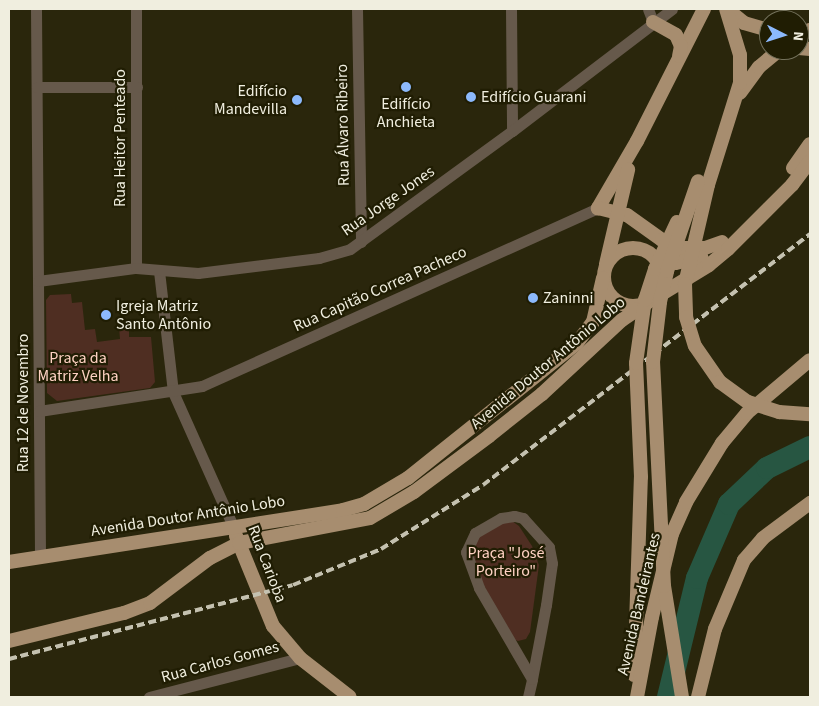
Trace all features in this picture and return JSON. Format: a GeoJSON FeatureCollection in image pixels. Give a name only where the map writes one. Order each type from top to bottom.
{"type":"FeatureCollection","features":[{"type":"Feature","properties":{"kind":"main road"},"geometry":{"type":"LineString","coordinates":[[704,9],[637,141],[598,208],[617,211],[662,240],[680,248],[705,248],[722,242]]}},
{"type":"Feature","properties":{"kind":"main road"},"geometry":{"type":"LineString","coordinates":[[726,9],[744,23],[759,27]]}},
{"type":"Feature","properties":{"kind":"main road"},"geometry":{"type":"LineString","coordinates":[[682,697],[664,586],[653,362],[660,302],[668,271],[733,106],[741,68],[726,9]]}},
{"type":"Feature","properties":{"kind":"main road"},"geometry":{"type":"LineString","coordinates":[[651,15],[676,35],[680,46],[678,61]]}},
{"type":"Feature","properties":{"kind":"main road"},"geometry":{"type":"LineString","coordinates":[[733,106],[759,67],[767,60]]}},
{"type":"Feature","properties":{"kind":"main road","name":"Avenida Doutor Antônio Lobo"},"geometry":{"type":"LineString","coordinates":[[9,562],[343,510],[364,504],[408,478],[577,343],[592,322],[617,211],[637,141]]}},
{"type":"Feature","properties":{"kind":"main road"},"geometry":{"type":"LineString","coordinates":[[656,258],[663,280],[650,301],[637,306],[618,302],[606,288],[604,273],[615,254],[632,247],[650,252],[656,258],[666,262],[685,262],[704,255],[722,242],[784,179],[810,144]]}},
{"type":"Feature","properties":{"kind":"main road","name":"Avenida Doutor Antônio Lobo"},"geometry":{"type":"LineString","coordinates":[[9,641],[124,613],[150,603],[210,558],[239,543],[370,518],[414,492],[542,394],[622,320],[709,265],[728,249],[786,191],[810,161]]}},
{"type":"Feature","properties":{"kind":"main road"},"geometry":{"type":"LineString","coordinates":[[703,183],[685,284],[686,317],[695,346],[720,382],[748,402],[779,412],[810,414]]}},
{"type":"Feature","properties":{"kind":"main road"},"geometry":{"type":"LineString","coordinates":[[633,697],[641,532],[636,372],[639,333],[655,269],[703,183]]}},
{"type":"Feature","properties":{"kind":"main road"},"geometry":{"type":"LineString","coordinates":[[610,241],[623,224],[643,226]]}},
{"type":"Feature","properties":{"kind":"main road","name":"Avenida Bandeirantes"},"geometry":{"type":"LineString","coordinates":[[637,697],[652,616],[670,543],[686,502],[717,450],[747,413],[810,360]]}},
{"type":"Feature","properties":{"kind":"main road"},"geometry":{"type":"LineString","coordinates":[[698,697],[715,629],[744,560],[763,538],[810,503]]}},
{"type":"Feature","properties":{"kind":"main road","name":"Rua Carioba"},"geometry":{"type":"LineString","coordinates":[[233,526],[273,626],[300,658],[342,695]]}},
{"type":"Feature","properties":{"kind":"street","name":"Rua 12 de Novembro"},"geometry":{"type":"LineString","coordinates":[[36,9],[40,557]]}},
{"type":"Feature","properties":{"kind":"street","name":"Rua Heitor Penteado"},"geometry":{"type":"LineString","coordinates":[[136,9],[136,268]]}},
{"type":"Feature","properties":{"kind":"street","name":"Rua Álvaro Ribeiro"},"geometry":{"type":"LineString","coordinates":[[357,9],[361,242]]}},
{"type":"Feature","properties":{"kind":"street"},"geometry":{"type":"LineString","coordinates":[[511,9],[512,131]]}},
{"type":"Feature","properties":{"kind":"street","name":"Rua Jorge Jones"},"geometry":{"type":"LineString","coordinates":[[38,281],[136,268],[198,273],[319,258],[341,253],[361,242],[512,131],[651,15],[672,9]]}},
{"type":"Feature","properties":{"kind":"street"},"geometry":{"type":"LineString","coordinates":[[37,87],[137,87]]}},
{"type":"Feature","properties":{"kind":"street","name":"Rua Capitão Correa Pacheco"},"geometry":{"type":"LineString","coordinates":[[40,411],[202,386],[598,208]]}},
{"type":"Feature","properties":{"kind":"street","name":"Rua Carioba"},"geometry":{"type":"LineString","coordinates":[[160,271],[172,392],[233,526]]}},
{"type":"Feature","properties":{"kind":"street"},"geometry":{"type":"LineString","coordinates":[[528,697],[532,679],[552,562],[549,547],[523,518],[514,516],[501,518],[475,533],[466,552],[479,588],[532,679]]}},
{"type":"Feature","properties":{"kind":"street","name":"Rua Carlos Gomes"},"geometry":{"type":"LineString","coordinates":[[149,697],[300,658]]}},
{"type":"Feature","properties":{"kind":"green space","name":"Praça da Matriz Velha"},"geometry":{"type":"Polygon","coordinates":[[[71,294],[72,303],[82,302],[85,330],[95,329],[97,342],[120,339],[119,327],[129,326],[129,337],[151,337],[155,382],[150,388],[57,401],[47,393],[46,300],[50,295],[71,294]]]}},
{"type":"Feature","properties":{"kind":"green space","name":"Praça \"José Porteiro\""},"geometry":{"type":"Polygon","coordinates":[[[512,521],[519,526],[532,546],[539,565],[530,632],[526,639],[518,641],[513,639],[471,562],[470,549],[476,539],[505,522],[512,521]]]}},
{"type":"Feature","properties":{"kind":"waterway"},"geometry":{"type":"LineString","coordinates":[[668,697],[697,578],[729,504],[767,468],[810,447]]}},
{"type":"Feature","properties":{"kind":"railway"},"geometry":{"type":"LineString","coordinates":[[9,659],[293,585],[381,549],[483,485],[810,234]]}},
{"type":"Feature","properties":{"kind":"place","name":"Edifício Anchieta"},"geometry":{"type":"Point","coordinates":[406,87]}},
{"type":"Feature","properties":{"kind":"place","name":"Edifício Guarani"},"geometry":{"type":"Point","coordinates":[471,97]}},
{"type":"Feature","properties":{"kind":"place","name":"Edifício Mandevilla"},"geometry":{"type":"Point","coordinates":[297,100]}},
{"type":"Feature","properties":{"kind":"place","name":"Zaninni"},"geometry":{"type":"Point","coordinates":[533,298]}},
{"type":"Feature","properties":{"kind":"place","name":"Igreja Matriz Santo Antônio"},"geometry":{"type":"Point","coordinates":[106,315]}}]}
